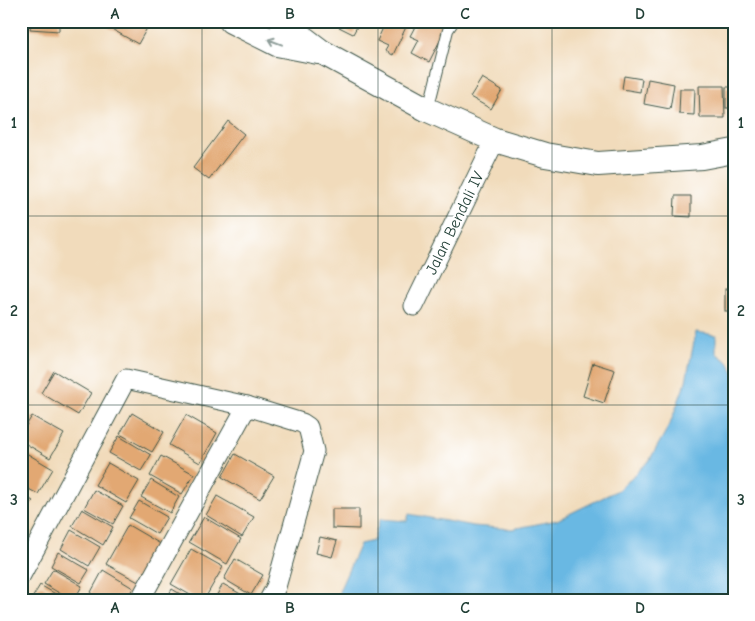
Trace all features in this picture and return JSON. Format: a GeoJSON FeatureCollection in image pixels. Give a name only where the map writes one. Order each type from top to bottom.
{"type":"FeatureCollection","features":[{"type":"Feature","properties":{"kind":"street"},"geometry":{"type":"LineString","coordinates":[[231,21],[277,44],[322,52]]}},
{"type":"Feature","properties":{"kind":"street"},"geometry":{"type":"LineString","coordinates":[[281,21],[322,52],[428,110],[495,140],[544,155],[598,164],[702,157],[734,151]]}},
{"type":"Feature","properties":{"kind":"street","name":"Jalan Bendali IV"},"geometry":{"type":"LineString","coordinates":[[414,306],[495,140]]}},
{"type":"Feature","properties":{"kind":"street"},"geometry":{"type":"LineString","coordinates":[[21,575],[126,379],[247,406],[302,422],[308,427],[314,450],[276,587],[269,600]]}},
{"type":"Feature","properties":{"kind":"street"},"geometry":{"type":"LineString","coordinates":[[140,600],[247,406]]}},
{"type":"Feature","properties":{"kind":"lane"},"geometry":{"type":"LineString","coordinates":[[428,110],[448,30],[454,21]]}},
{"type":"Feature","properties":{"kind":"water"},"geometry":{"type":"Polygon","coordinates":[[[696,332],[716,335],[716,353],[728,362],[734,373],[734,600],[337,600],[360,544],[373,541],[380,519],[407,521],[409,514],[473,526],[512,529],[557,520],[618,490],[649,461],[670,424],[686,381],[696,332]]]}},
{"type":"Feature","properties":{"kind":"building"},"geometry":{"type":"Polygon","coordinates":[[[31,21],[59,21],[59,31],[30,29],[31,21]]]}},
{"type":"Feature","properties":{"kind":"building"},"geometry":{"type":"Polygon","coordinates":[[[111,21],[151,21],[138,44],[108,27],[111,21]]]}},
{"type":"Feature","properties":{"kind":"building"},"geometry":{"type":"Polygon","coordinates":[[[334,21],[355,21],[359,23],[353,34],[333,24],[334,21]]]}},
{"type":"Feature","properties":{"kind":"building"},"geometry":{"type":"Polygon","coordinates":[[[386,21],[395,21],[406,27],[393,55],[385,51],[388,46],[377,41],[386,21]]]}},
{"type":"Feature","properties":{"kind":"building"},"geometry":{"type":"Polygon","coordinates":[[[418,21],[450,21],[429,62],[412,53],[419,40],[410,36],[418,21]]]}},
{"type":"Feature","properties":{"kind":"building"},"geometry":{"type":"Polygon","coordinates":[[[624,76],[642,79],[640,92],[622,89],[624,76]]]}},
{"type":"Feature","properties":{"kind":"building"},"geometry":{"type":"Polygon","coordinates":[[[482,78],[502,90],[491,109],[470,97],[482,78]]]}},
{"type":"Feature","properties":{"kind":"building"},"geometry":{"type":"Polygon","coordinates":[[[648,79],[674,84],[670,109],[644,104],[648,79]]]}},
{"type":"Feature","properties":{"kind":"building"},"geometry":{"type":"Polygon","coordinates":[[[699,86],[724,86],[725,118],[700,118],[699,86]]]}},
{"type":"Feature","properties":{"kind":"building"},"geometry":{"type":"Polygon","coordinates":[[[726,87],[734,87],[734,108],[726,108],[726,87]]]}},
{"type":"Feature","properties":{"kind":"building"},"geometry":{"type":"Polygon","coordinates":[[[680,89],[695,89],[694,115],[679,114],[680,89]]]}},
{"type":"Feature","properties":{"kind":"building"},"geometry":{"type":"Polygon","coordinates":[[[228,121],[244,134],[209,180],[193,168],[228,121]]]}},
{"type":"Feature","properties":{"kind":"building"},"geometry":{"type":"Polygon","coordinates":[[[675,196],[691,196],[691,217],[674,216],[675,196]]]}},
{"type":"Feature","properties":{"kind":"building"},"geometry":{"type":"Polygon","coordinates":[[[725,289],[734,289],[734,311],[725,311],[725,289]]]}},
{"type":"Feature","properties":{"kind":"building"},"geometry":{"type":"Polygon","coordinates":[[[593,363],[615,370],[604,403],[583,396],[593,363]]]}},
{"type":"Feature","properties":{"kind":"building"},"geometry":{"type":"Polygon","coordinates":[[[54,371],[91,393],[78,415],[41,393],[54,371]]]}},
{"type":"Feature","properties":{"kind":"building"},"geometry":{"type":"Polygon","coordinates":[[[132,413],[164,432],[152,452],[120,434],[132,413]]]}},
{"type":"Feature","properties":{"kind":"building"},"geometry":{"type":"Polygon","coordinates":[[[186,415],[217,433],[200,463],[169,445],[186,415]]]}},
{"type":"Feature","properties":{"kind":"building"},"geometry":{"type":"Polygon","coordinates":[[[32,416],[64,434],[50,458],[21,441],[21,434],[32,416]]]}},
{"type":"Feature","properties":{"kind":"building"},"geometry":{"type":"Polygon","coordinates":[[[119,436],[151,455],[141,471],[109,453],[119,436]]]}},
{"type":"Feature","properties":{"kind":"building"},"geometry":{"type":"Polygon","coordinates":[[[21,450],[53,469],[38,494],[21,485],[21,450]]]}},
{"type":"Feature","properties":{"kind":"building"},"geometry":{"type":"Polygon","coordinates":[[[235,454],[274,476],[260,499],[222,477],[235,454]]]}},
{"type":"Feature","properties":{"kind":"building"},"geometry":{"type":"Polygon","coordinates":[[[161,456],[194,474],[182,494],[150,476],[161,456]]]}},
{"type":"Feature","properties":{"kind":"building"},"geometry":{"type":"Polygon","coordinates":[[[108,463],[139,481],[126,503],[95,485],[108,463]]]}},
{"type":"Feature","properties":{"kind":"building"},"geometry":{"type":"Polygon","coordinates":[[[151,480],[179,497],[170,513],[141,497],[151,480]]]}},
{"type":"Feature","properties":{"kind":"building"},"geometry":{"type":"Polygon","coordinates":[[[94,490],[123,506],[113,524],[84,508],[94,490]]]}},
{"type":"Feature","properties":{"kind":"building"},"geometry":{"type":"Polygon","coordinates":[[[21,494],[33,501],[21,522],[21,494]]]}},
{"type":"Feature","properties":{"kind":"building"},"geometry":{"type":"Polygon","coordinates":[[[217,496],[254,517],[242,537],[206,515],[217,496]]]}},
{"type":"Feature","properties":{"kind":"building"},"geometry":{"type":"Polygon","coordinates":[[[139,501],[167,517],[157,534],[129,518],[139,501]]]}},
{"type":"Feature","properties":{"kind":"building"},"geometry":{"type":"Polygon","coordinates":[[[82,509],[113,527],[103,545],[72,526],[82,509]]]}},
{"type":"Feature","properties":{"kind":"building"},"geometry":{"type":"Polygon","coordinates":[[[332,509],[359,509],[359,529],[332,528],[332,509]]]}},
{"type":"Feature","properties":{"kind":"building"},"geometry":{"type":"Polygon","coordinates":[[[204,517],[241,539],[227,564],[189,542],[204,517]]]}},
{"type":"Feature","properties":{"kind":"building"},"geometry":{"type":"Polygon","coordinates":[[[128,525],[164,546],[142,584],[106,564],[128,525]]]}},
{"type":"Feature","properties":{"kind":"building"},"geometry":{"type":"Polygon","coordinates":[[[71,530],[100,547],[89,566],[61,549],[71,530]]]}},
{"type":"Feature","properties":{"kind":"building"},"geometry":{"type":"Polygon","coordinates":[[[320,537],[337,541],[332,557],[316,553],[320,537]]]}},
{"type":"Feature","properties":{"kind":"building"},"geometry":{"type":"Polygon","coordinates":[[[191,549],[223,567],[204,600],[199,600],[171,584],[191,549]]]}},
{"type":"Feature","properties":{"kind":"building"},"geometry":{"type":"Polygon","coordinates":[[[58,552],[89,570],[81,583],[51,566],[58,552]]]}},
{"type":"Feature","properties":{"kind":"building"},"geometry":{"type":"Polygon","coordinates":[[[235,559],[263,575],[251,595],[224,579],[235,559]]]}},
{"type":"Feature","properties":{"kind":"building"},"geometry":{"type":"Polygon","coordinates":[[[53,569],[82,586],[74,600],[44,584],[53,569]]]}},
{"type":"Feature","properties":{"kind":"building"},"geometry":{"type":"Polygon","coordinates":[[[103,570],[133,588],[126,600],[99,600],[90,594],[103,570]]]}},
{"type":"Feature","properties":{"kind":"building"},"geometry":{"type":"Polygon","coordinates":[[[223,584],[251,600],[214,600],[223,584]]]}},
{"type":"Feature","properties":{"kind":"building"},"geometry":{"type":"Polygon","coordinates":[[[40,585],[66,600],[31,600],[40,585]]]}},
{"type":"Feature","properties":{"kind":"building"},"geometry":{"type":"Polygon","coordinates":[[[172,589],[190,600],[166,600],[172,589]]]}}]}
